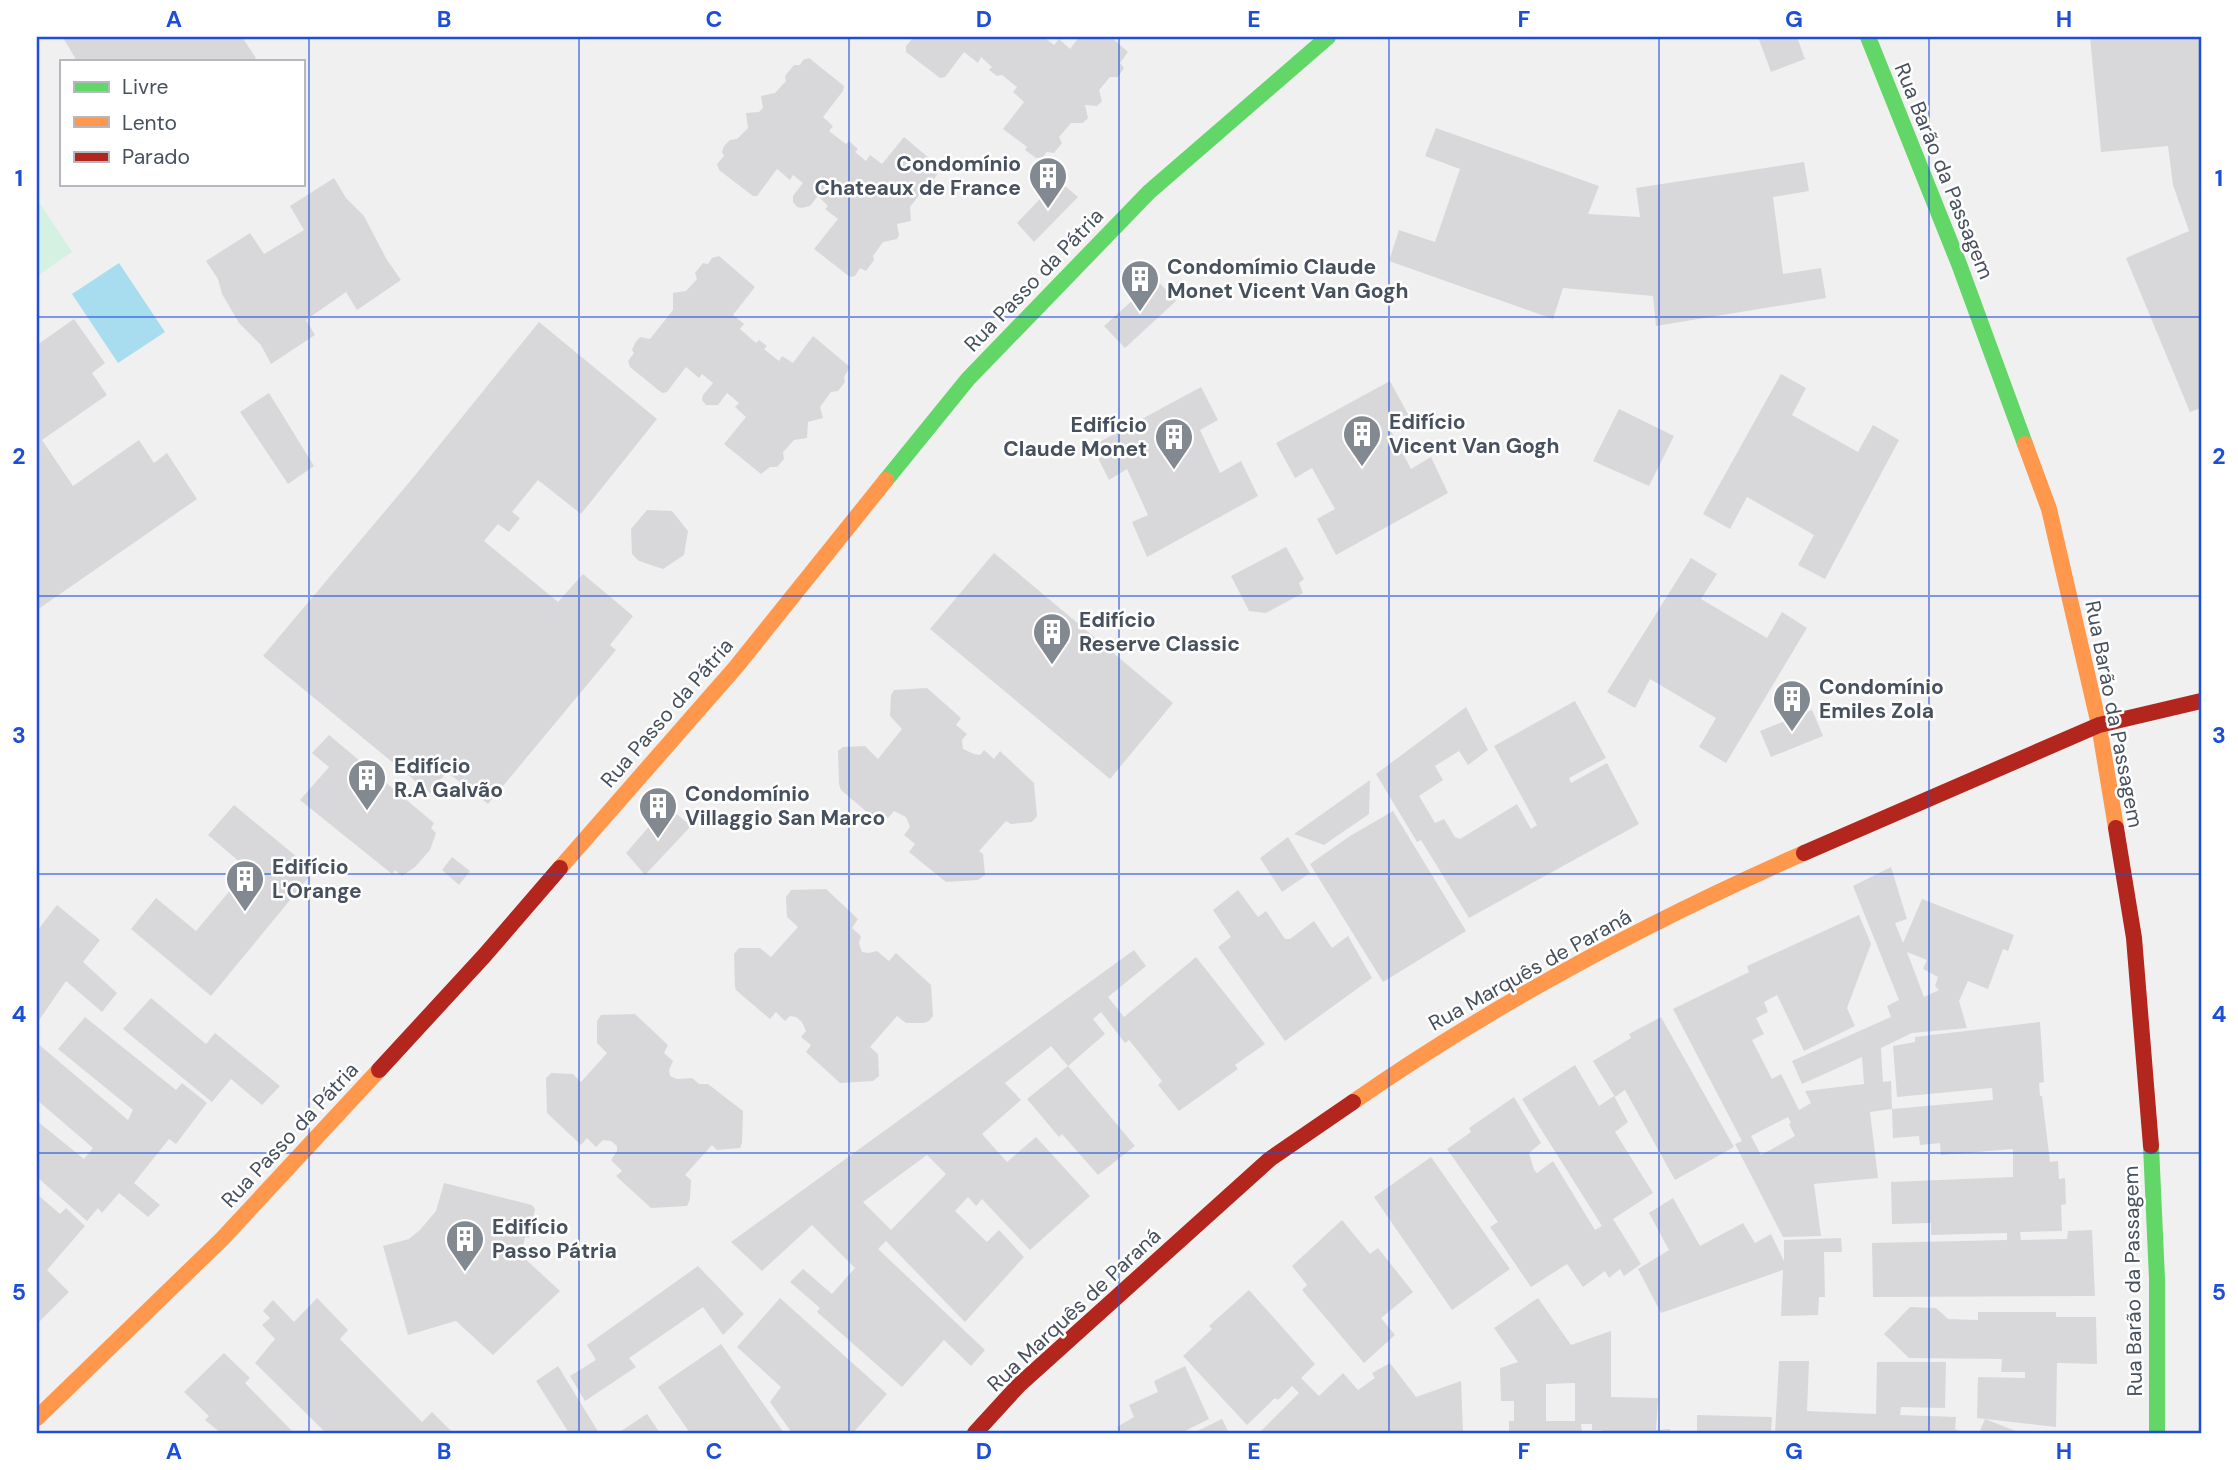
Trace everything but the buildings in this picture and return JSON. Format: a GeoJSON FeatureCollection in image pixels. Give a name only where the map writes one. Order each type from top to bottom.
{"type":"FeatureCollection","features":[{"type":"Feature","properties":{"kind":"street","name":"Rua Passo da Pátria"},"geometry":{"type":"LineString","coordinates":[[37,1418],[222,1239],[484,956],[736,667],[968,379],[1149,192],[1328,37]]}},
{"type":"Feature","properties":{"kind":"street","name":"Rua Barão da Passagem"},"geometry":{"type":"LineString","coordinates":[[1868,37],[1959,264],[2049,509],[2099,725],[2134,938],[2151,1151],[2157,1279],[2157,1433]]}},
{"type":"Feature","properties":{"kind":"street","name":"Rua Marquês de Paraná"},"geometry":{"type":"LineString","coordinates":[[975,1433],[1019,1385],[1270,1159],[1400,1069],[1541,984],[1713,893],[2099,725],[2201,701]]}},
{"type":"Feature","properties":{"kind":"green space"},"geometry":{"type":"Polygon","coordinates":[[[37,199],[72,252],[37,276],[37,199]]]}},
{"type":"Feature","properties":{"kind":"water"},"geometry":{"type":"Polygon","coordinates":[[[119,263],[165,332],[118,363],[72,294],[119,263]]]}},
{"type":"Feature","properties":{"kind":"traffic: fast"},"geometry":{"type":"LineString","coordinates":[[886,480],[968,379],[1149,192],[1328,37]]}},
{"type":"Feature","properties":{"kind":"traffic: fast"},"geometry":{"type":"LineString","coordinates":[[1868,37],[1959,264],[2025,444]]}},
{"type":"Feature","properties":{"kind":"traffic: fast"},"geometry":{"type":"LineString","coordinates":[[2151,1146],[2157,1279],[2157,1433]]}},
{"type":"Feature","properties":{"kind":"traffic: slow"},"geometry":{"type":"LineString","coordinates":[[2025,444],[2049,509],[2099,725],[2116,828]]}},
{"type":"Feature","properties":{"kind":"traffic: slow"},"geometry":{"type":"LineString","coordinates":[[560,868],[736,667],[886,480]]}},
{"type":"Feature","properties":{"kind":"traffic: slow"},"geometry":{"type":"LineString","coordinates":[[1353,1102],[1461,1031],[1572,967],[1687,907],[1804,853]]}},
{"type":"Feature","properties":{"kind":"traffic: slow"},"geometry":{"type":"LineString","coordinates":[[37,1418],[222,1239],[379,1070]]}},
{"type":"Feature","properties":{"kind":"traffic: jam"},"geometry":{"type":"LineString","coordinates":[[1804,853],[2099,725],[2201,701]]}},
{"type":"Feature","properties":{"kind":"traffic: jam"},"geometry":{"type":"LineString","coordinates":[[2116,828],[2134,938],[2151,1146]]}},
{"type":"Feature","properties":{"kind":"traffic: jam"},"geometry":{"type":"LineString","coordinates":[[379,1070],[484,956],[560,868]]}},
{"type":"Feature","properties":{"kind":"traffic: jam"},"geometry":{"type":"LineString","coordinates":[[975,1433],[1019,1385],[1270,1159],[1353,1102]]}},
{"type":"Feature","properties":{"kind":"place","name":"Condomínio Chateaux de France"},"geometry":{"type":"Point","coordinates":[1048,210]}},
{"type":"Feature","properties":{"kind":"place","name":"Condomímio Claude Monet Vicent Van Gogh"},"geometry":{"type":"Point","coordinates":[1140,313]}},
{"type":"Feature","properties":{"kind":"place","name":"Edifício Vicent Van Gogh"},"geometry":{"type":"Point","coordinates":[1362,468]}},
{"type":"Feature","properties":{"kind":"place","name":"Edifício Claude Monet"},"geometry":{"type":"Point","coordinates":[1174,471]}},
{"type":"Feature","properties":{"kind":"place","name":"Edifício Reserve Classic"},"geometry":{"type":"Point","coordinates":[1052,666]}},
{"type":"Feature","properties":{"kind":"place","name":"Condomínio Emiles Zola"},"geometry":{"type":"Point","coordinates":[1792,733]}},
{"type":"Feature","properties":{"kind":"place","name":"Edifício R.A Galvão"},"geometry":{"type":"Point","coordinates":[367,812]}},
{"type":"Feature","properties":{"kind":"place","name":"Condomínio Villaggio San Marco"},"geometry":{"type":"Point","coordinates":[658,840]}},
{"type":"Feature","properties":{"kind":"place","name":"Edifício L'Orange"},"geometry":{"type":"Point","coordinates":[245,913]}},
{"type":"Feature","properties":{"kind":"place","name":"Edifício Passo Pátria"},"geometry":{"type":"Point","coordinates":[465,1273]}}]}
